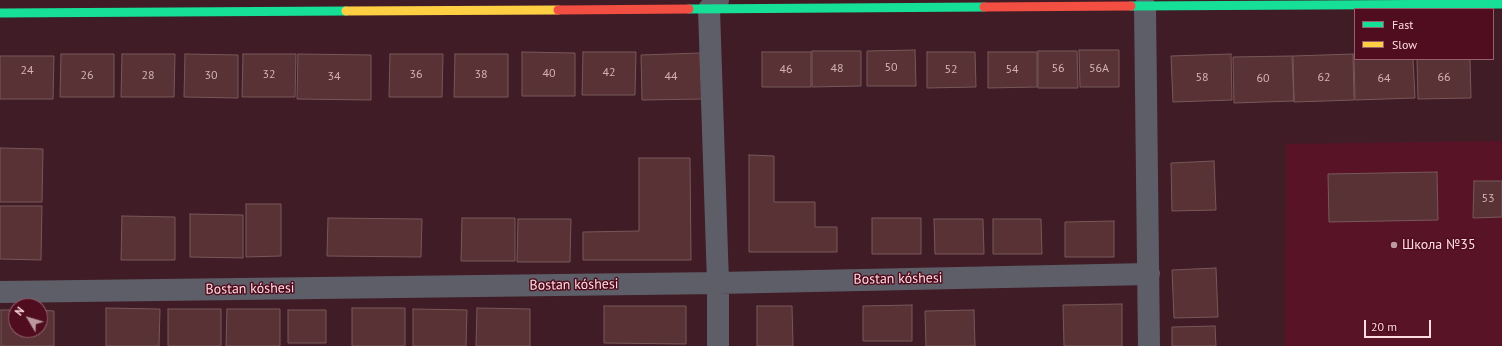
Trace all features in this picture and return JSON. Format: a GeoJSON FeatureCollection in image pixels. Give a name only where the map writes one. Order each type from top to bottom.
{"type":"FeatureCollection","features":[{"type":"Feature","properties":{"kind":"street"},"geometry":{"type":"LineString","coordinates":[[0,13],[713,5],[1145,6],[1391,3],[1502,4]]}},
{"type":"Feature","properties":{"kind":"street"},"geometry":{"type":"LineString","coordinates":[[713,5],[718,346]]}},
{"type":"Feature","properties":{"kind":"street"},"geometry":{"type":"LineString","coordinates":[[1145,6],[1150,346]]}},
{"type":"Feature","properties":{"kind":"street","name":"Bostan kóshesi"},"geometry":{"type":"LineString","coordinates":[[0,292],[718,283],[1149,274]]}},
{"type":"Feature","properties":{"kind":"shaded area","name":"Школа №35"},"geometry":{"type":"Polygon","coordinates":[[[1502,141],[1502,346],[1285,346],[1286,144],[1502,141]]]}},
{"type":"Feature","properties":{"kind":"building"},"geometry":{"type":"Polygon","coordinates":[[[915,50],[916,86],[867,86],[867,51],[915,50]]]}},
{"type":"Feature","properties":{"kind":"building"},"geometry":{"type":"Polygon","coordinates":[[[1079,50],[1119,50],[1119,87],[1080,87],[1079,50]]]}},
{"type":"Feature","properties":{"kind":"building"},"geometry":{"type":"Polygon","coordinates":[[[812,51],[861,51],[861,86],[812,87],[812,51]]]}},
{"type":"Feature","properties":{"kind":"building"},"geometry":{"type":"Polygon","coordinates":[[[1038,51],[1077,51],[1078,88],[1038,88],[1038,51]]]}},
{"type":"Feature","properties":{"kind":"building"},"geometry":{"type":"Polygon","coordinates":[[[522,52],[575,53],[575,96],[522,96],[522,52]]]}},
{"type":"Feature","properties":{"kind":"building"},"geometry":{"type":"Polygon","coordinates":[[[583,52],[636,52],[635,95],[582,95],[583,52]]]}},
{"type":"Feature","properties":{"kind":"building"},"geometry":{"type":"Polygon","coordinates":[[[762,52],[811,52],[811,87],[762,87],[762,52]]]}},
{"type":"Feature","properties":{"kind":"building"},"geometry":{"type":"Polygon","coordinates":[[[927,52],[975,52],[976,87],[927,88],[927,52]]]}},
{"type":"Feature","properties":{"kind":"building"},"geometry":{"type":"Polygon","coordinates":[[[988,52],[1037,52],[1037,87],[988,88],[988,52]]]}},
{"type":"Feature","properties":{"kind":"building"},"geometry":{"type":"Polygon","coordinates":[[[700,53],[702,99],[642,100],[641,55],[700,53]]]}},
{"type":"Feature","properties":{"kind":"building"},"geometry":{"type":"Polygon","coordinates":[[[61,54],[114,54],[114,97],[60,97],[61,54]]]}},
{"type":"Feature","properties":{"kind":"building"},"geometry":{"type":"Polygon","coordinates":[[[122,54],[175,54],[174,97],[121,97],[122,54]]]}},
{"type":"Feature","properties":{"kind":"building"},"geometry":{"type":"Polygon","coordinates":[[[185,54],[238,55],[238,98],[184,97],[185,54]]]}},
{"type":"Feature","properties":{"kind":"building"},"geometry":{"type":"Polygon","coordinates":[[[243,54],[296,54],[295,97],[242,97],[243,54]]]}},
{"type":"Feature","properties":{"kind":"building"},"geometry":{"type":"Polygon","coordinates":[[[298,54],[371,55],[371,100],[297,99],[298,54]]]}},
{"type":"Feature","properties":{"kind":"building"},"geometry":{"type":"Polygon","coordinates":[[[390,54],[443,54],[442,97],[389,97],[390,54]]]}},
{"type":"Feature","properties":{"kind":"building"},"geometry":{"type":"Polygon","coordinates":[[[455,54],[508,54],[508,97],[454,97],[455,54]]]}},
{"type":"Feature","properties":{"kind":"building"},"geometry":{"type":"Polygon","coordinates":[[[1231,54],[1232,100],[1173,102],[1171,56],[1231,54]]]}},
{"type":"Feature","properties":{"kind":"building"},"geometry":{"type":"Polygon","coordinates":[[[1353,54],[1354,100],[1294,102],[1293,56],[1353,54]]]}},
{"type":"Feature","properties":{"kind":"building"},"geometry":{"type":"Polygon","coordinates":[[[0,56],[54,56],[53,99],[0,99],[0,56]]]}},
{"type":"Feature","properties":{"kind":"building"},"geometry":{"type":"Polygon","coordinates":[[[1292,56],[1294,101],[1234,103],[1233,57],[1292,56]]]}},
{"type":"Feature","properties":{"kind":"building"},"geometry":{"type":"Polygon","coordinates":[[[1354,60],[1413,60],[1415,98],[1355,100],[1354,60]]]}},
{"type":"Feature","properties":{"kind":"building"},"geometry":{"type":"Polygon","coordinates":[[[1417,60],[1470,60],[1471,98],[1418,99],[1417,60]]]}},
{"type":"Feature","properties":{"kind":"building"},"geometry":{"type":"Polygon","coordinates":[[[0,148],[43,149],[42,202],[0,202],[0,148]]]}},
{"type":"Feature","properties":{"kind":"building"},"geometry":{"type":"Polygon","coordinates":[[[749,155],[774,156],[774,202],[815,202],[815,227],[837,227],[837,252],[749,252],[749,155]]]}},
{"type":"Feature","properties":{"kind":"building"},"geometry":{"type":"Polygon","coordinates":[[[639,158],[690,158],[691,260],[583,260],[583,232],[639,231],[639,158]]]}},
{"type":"Feature","properties":{"kind":"building"},"geometry":{"type":"Polygon","coordinates":[[[1214,161],[1216,210],[1172,211],[1171,163],[1214,161]]]}},
{"type":"Feature","properties":{"kind":"building"},"geometry":{"type":"Polygon","coordinates":[[[1437,172],[1438,220],[1329,222],[1328,174],[1437,172]]]}},
{"type":"Feature","properties":{"kind":"building"},"geometry":{"type":"Polygon","coordinates":[[[1474,181],[1502,181],[1502,217],[1473,218],[1474,181]]]}},
{"type":"Feature","properties":{"kind":"building"},"geometry":{"type":"Polygon","coordinates":[[[246,204],[281,204],[281,256],[246,257],[246,204]]]}},
{"type":"Feature","properties":{"kind":"building"},"geometry":{"type":"Polygon","coordinates":[[[0,206],[42,206],[41,260],[0,259],[0,206]]]}},
{"type":"Feature","properties":{"kind":"building"},"geometry":{"type":"Polygon","coordinates":[[[190,214],[243,215],[243,258],[190,257],[190,214]]]}},
{"type":"Feature","properties":{"kind":"building"},"geometry":{"type":"Polygon","coordinates":[[[122,216],[175,217],[175,260],[121,260],[122,216]]]}},
{"type":"Feature","properties":{"kind":"building"},"geometry":{"type":"Polygon","coordinates":[[[328,218],[422,219],[421,257],[327,256],[328,218]]]}},
{"type":"Feature","properties":{"kind":"building"},"geometry":{"type":"Polygon","coordinates":[[[462,218],[515,218],[515,261],[461,261],[462,218]]]}},
{"type":"Feature","properties":{"kind":"building"},"geometry":{"type":"Polygon","coordinates":[[[872,218],[921,218],[921,254],[872,254],[872,218]]]}},
{"type":"Feature","properties":{"kind":"building"},"geometry":{"type":"Polygon","coordinates":[[[518,219],[571,219],[570,262],[517,262],[518,219]]]}},
{"type":"Feature","properties":{"kind":"building"},"geometry":{"type":"Polygon","coordinates":[[[934,219],[983,219],[984,254],[935,254],[934,219]]]}},
{"type":"Feature","properties":{"kind":"building"},"geometry":{"type":"Polygon","coordinates":[[[993,219],[1041,219],[1042,254],[993,254],[993,219]]]}},
{"type":"Feature","properties":{"kind":"building"},"geometry":{"type":"Polygon","coordinates":[[[1114,221],[1114,257],[1065,257],[1065,222],[1114,221]]]}},
{"type":"Feature","properties":{"kind":"building"},"geometry":{"type":"Polygon","coordinates":[[[1216,268],[1218,317],[1174,318],[1172,270],[1216,268]]]}},
{"type":"Feature","properties":{"kind":"building"},"geometry":{"type":"Polygon","coordinates":[[[1122,304],[1122,346],[1064,346],[1063,305],[1122,304]]]}},
{"type":"Feature","properties":{"kind":"building"},"geometry":{"type":"Polygon","coordinates":[[[912,305],[912,341],[863,341],[863,306],[912,305]]]}},
{"type":"Feature","properties":{"kind":"building"},"geometry":{"type":"Polygon","coordinates":[[[604,306],[686,306],[686,344],[604,343],[604,306]]]}},
{"type":"Feature","properties":{"kind":"building"},"geometry":{"type":"Polygon","coordinates":[[[757,306],[792,306],[793,346],[757,346],[757,306]]]}},
{"type":"Feature","properties":{"kind":"building"},"geometry":{"type":"Polygon","coordinates":[[[106,308],[160,309],[159,346],[106,346],[106,308]]]}},
{"type":"Feature","properties":{"kind":"building"},"geometry":{"type":"Polygon","coordinates":[[[352,308],[405,308],[405,346],[352,346],[352,308]]]}},
{"type":"Feature","properties":{"kind":"building"},"geometry":{"type":"Polygon","coordinates":[[[477,308],[530,309],[530,346],[476,346],[477,308]]]}},
{"type":"Feature","properties":{"kind":"building"},"geometry":{"type":"Polygon","coordinates":[[[168,309],[221,309],[221,346],[168,346],[168,309]]]}},
{"type":"Feature","properties":{"kind":"building"},"geometry":{"type":"Polygon","coordinates":[[[227,309],[280,309],[280,346],[226,346],[227,309]]]}},
{"type":"Feature","properties":{"kind":"building"},"geometry":{"type":"Polygon","coordinates":[[[413,309],[467,310],[466,346],[413,346],[413,309]]]}},
{"type":"Feature","properties":{"kind":"building"},"geometry":{"type":"Polygon","coordinates":[[[1,310],[8,310],[8,338],[48,338],[48,311],[54,311],[54,346],[1,346],[1,310]]]}},
{"type":"Feature","properties":{"kind":"building"},"geometry":{"type":"Polygon","coordinates":[[[288,310],[326,310],[326,343],[288,343],[288,310]]]}},
{"type":"Feature","properties":{"kind":"building"},"geometry":{"type":"Polygon","coordinates":[[[974,310],[975,346],[926,346],[925,311],[974,310]]]}},
{"type":"Feature","properties":{"kind":"building"},"geometry":{"type":"Polygon","coordinates":[[[1215,326],[1216,346],[1172,346],[1172,327],[1215,326]]]}},
{"type":"Feature","properties":{"kind":"traffic: fast"},"geometry":{"type":"LineString","coordinates":[[1131,6],[1502,4]]}},
{"type":"Feature","properties":{"kind":"traffic: fast"},"geometry":{"type":"LineString","coordinates":[[689,9],[984,7]]}},
{"type":"Feature","properties":{"kind":"traffic: fast"},"geometry":{"type":"LineString","coordinates":[[0,13],[346,11]]}},
{"type":"Feature","properties":{"kind":"traffic: slow"},"geometry":{"type":"LineString","coordinates":[[346,11],[558,10]]}},
{"type":"Feature","properties":{"kind":"traffic: jam"},"geometry":{"type":"LineString","coordinates":[[984,7],[1131,6]]}},
{"type":"Feature","properties":{"kind":"traffic: jam"},"geometry":{"type":"LineString","coordinates":[[558,10],[689,9]]}},
{"type":"Feature","properties":{"kind":"place","name":"Школа №35"},"geometry":{"type":"Point","coordinates":[1394,245]}}]}
